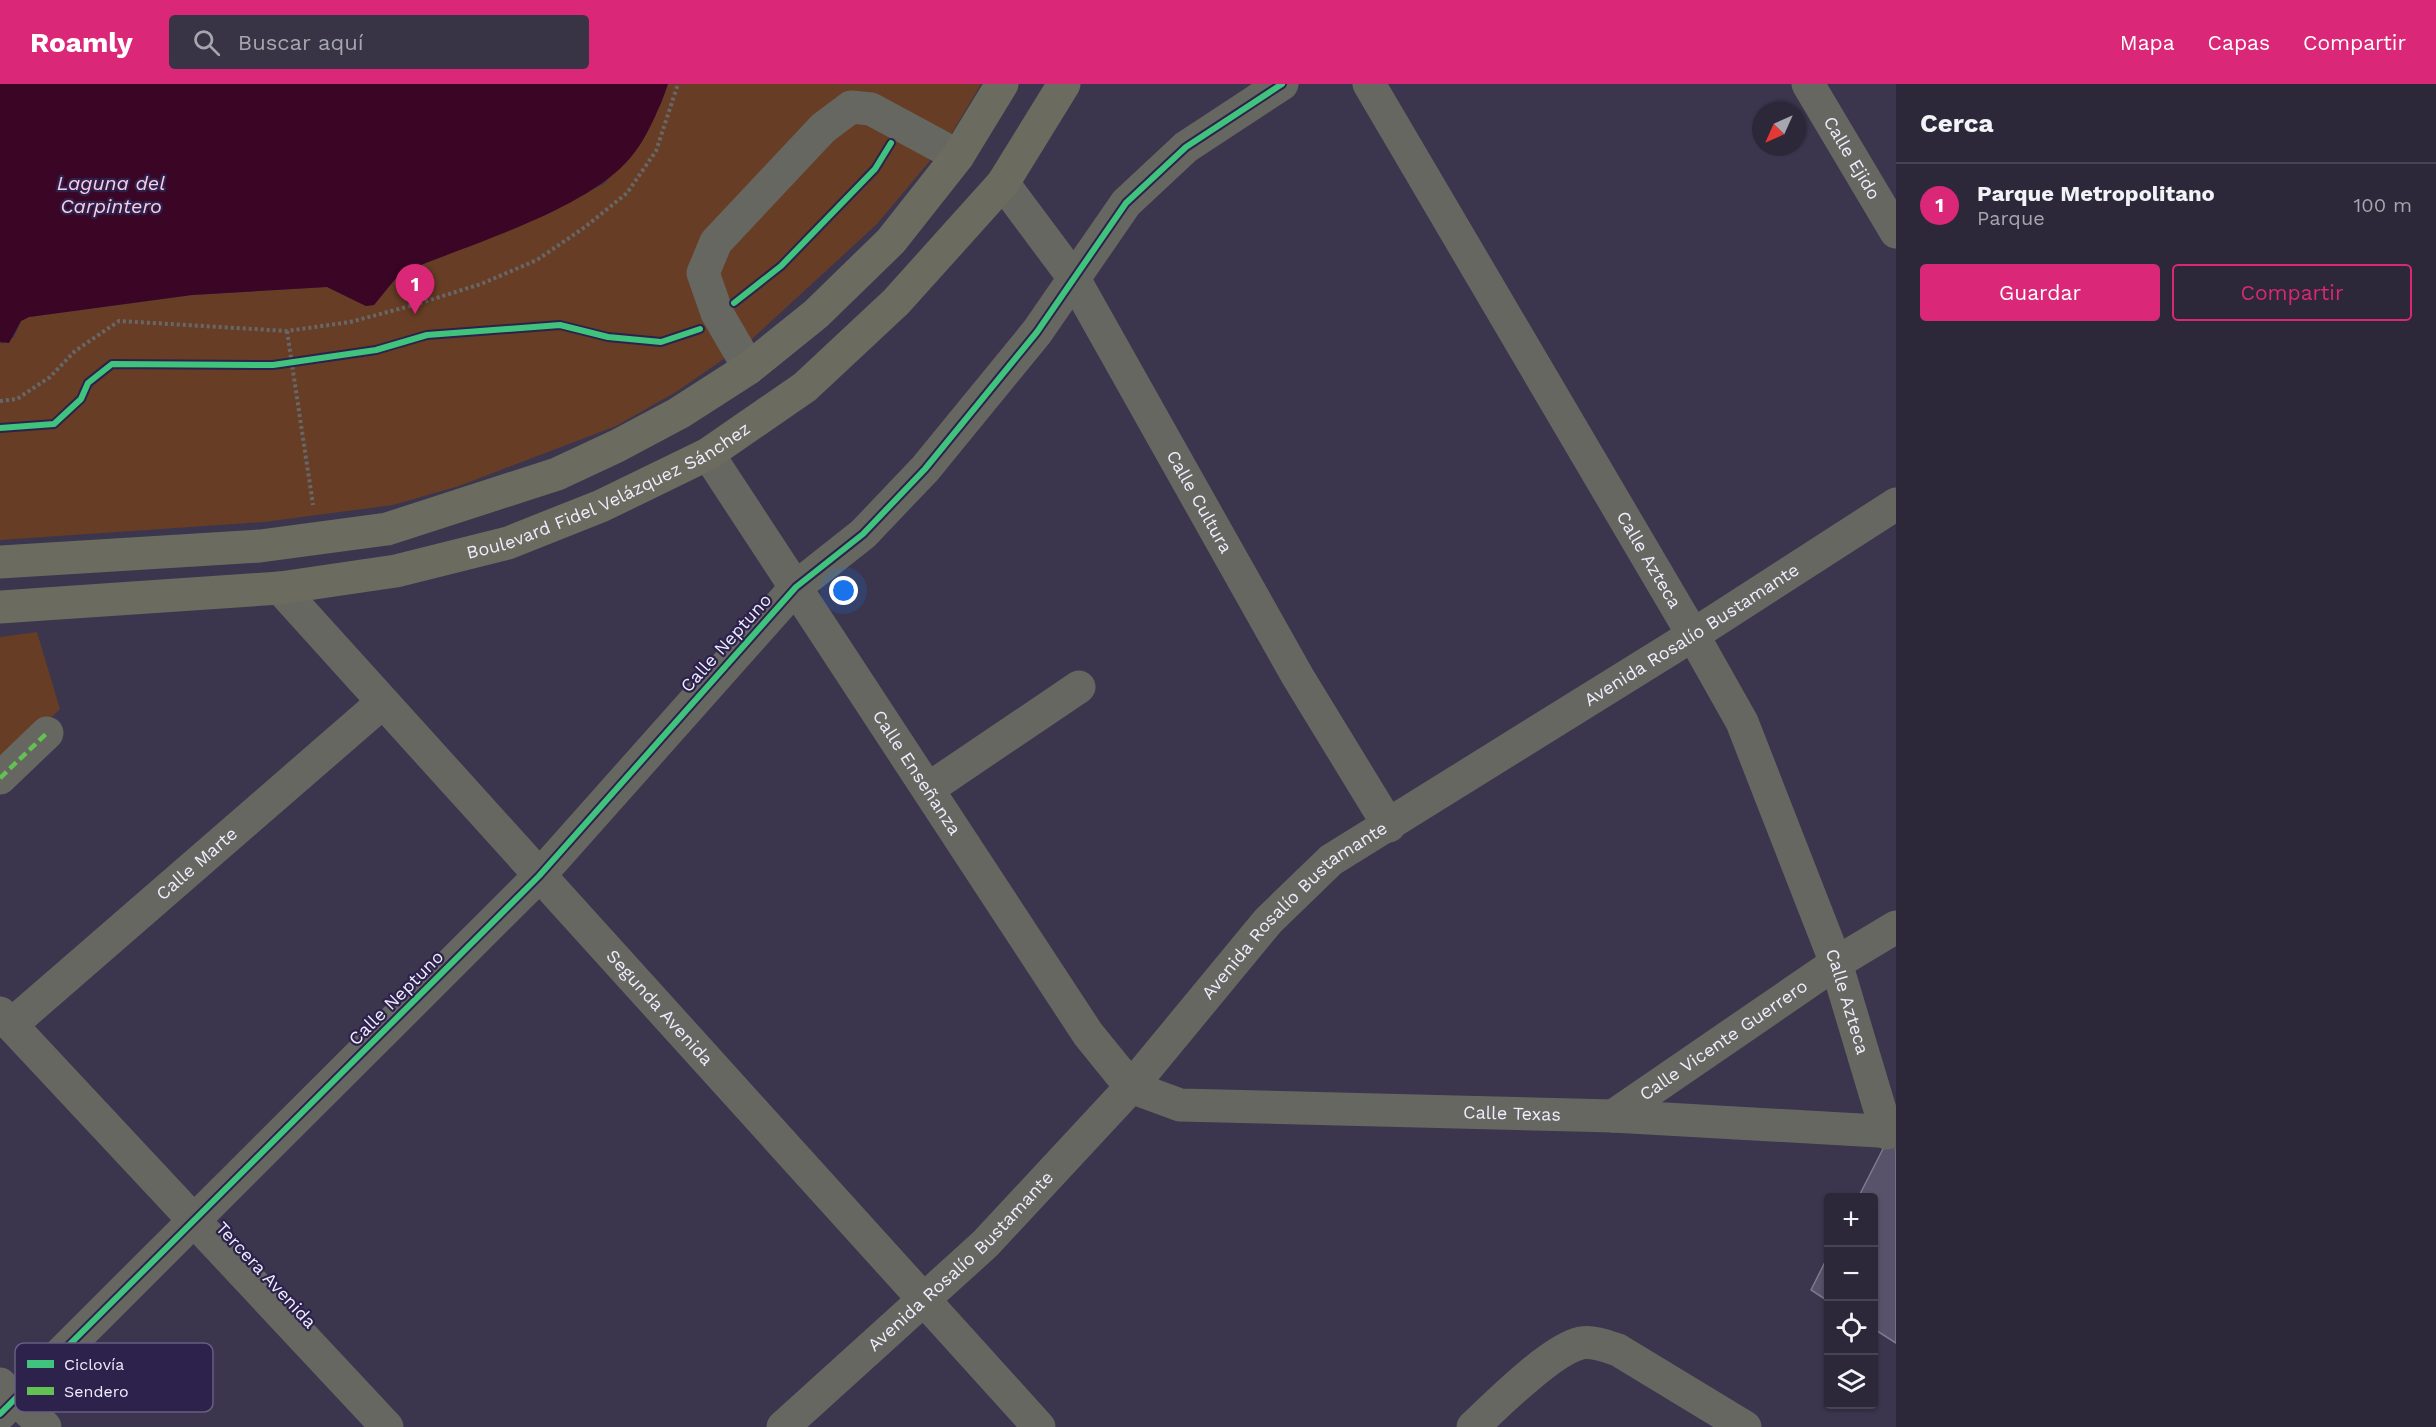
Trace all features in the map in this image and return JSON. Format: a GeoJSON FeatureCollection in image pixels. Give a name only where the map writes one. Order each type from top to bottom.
{"type":"FeatureCollection","features":[{"type":"Feature","properties":{"kind":"main road","name":"Boulevard Fidel Velázquez Sánchez"},"geometry":{"type":"LineString","coordinates":[[0,562],[260,546],[387,529],[557,474],[617,446],[679,412],[748,368],[816,314],[891,241],[958,156],[1002,84]]}},
{"type":"Feature","properties":{"kind":"main road","name":"Boulevard Fidel Velázquez Sánchez"},"geometry":{"type":"LineString","coordinates":[[0,607],[280,588],[396,571],[508,543],[601,506],[708,454],[805,387],[896,302],[1003,183],[1064,84]]}},
{"type":"Feature","properties":{"kind":"street","name":"Calle Neptuno"},"geometry":{"type":"LineString","coordinates":[[64,1343],[194,1221],[539,876],[796,587],[863,534],[925,469],[1037,332],[1126,203],[1186,147],[1282,84]]}},
{"type":"Feature","properties":{"kind":"street","name":"Calle Azteca"},"geometry":{"type":"LineString","coordinates":[[1369,84],[1742,722],[1836,963],[1891,1132]]}},
{"type":"Feature","properties":{"kind":"street","name":"Calle Ejido"},"geometry":{"type":"LineString","coordinates":[[1808,84],[1896,231]]}},
{"type":"Feature","properties":{"kind":"street"},"geometry":{"type":"LineString","coordinates":[[748,368],[717,313],[703,273],[716,242],[823,128],[851,107],[871,109],[958,156]]}},
{"type":"Feature","properties":{"kind":"street","name":"Calle Cultura"},"geometry":{"type":"LineString","coordinates":[[1003,183],[1073,277],[1298,677],[1389,826]]}},
{"type":"Feature","properties":{"kind":"street","name":"Calle Enseñanza"},"geometry":{"type":"LineString","coordinates":[[708,454],[1089,1034],[1131,1087]]}},
{"type":"Feature","properties":{"kind":"street","name":"Avenida Rosalío Bustamante"},"geometry":{"type":"LineString","coordinates":[[783,1427],[985,1244],[1131,1087],[1268,921],[1331,860],[1693,635],[1896,504]]}},
{"type":"Feature","properties":{"kind":"street","name":"Segunda Avenida"},"geometry":{"type":"LineString","coordinates":[[280,588],[1039,1427]]}},
{"type":"Feature","properties":{"kind":"street"},"geometry":{"type":"LineString","coordinates":[[928,789],[1079,687]]}},
{"type":"Feature","properties":{"kind":"street","name":"Calle Marte"},"geometry":{"type":"LineString","coordinates":[[6,1019],[383,702]]}},
{"type":"Feature","properties":{"kind":"street"},"geometry":{"type":"LineString","coordinates":[[0,778],[47,733]]}},
{"type":"Feature","properties":{"kind":"street","name":"Calle Vicente Guerrero"},"geometry":{"type":"LineString","coordinates":[[1612,1116],[1836,963],[1896,927]]}},
{"type":"Feature","properties":{"kind":"street","name":"Tercera Avenida"},"geometry":{"type":"LineString","coordinates":[[6,1019],[387,1427]]}},
{"type":"Feature","properties":{"kind":"street","name":"Calle Texas"},"geometry":{"type":"LineString","coordinates":[[1131,1087],[1180,1105],[1612,1116],[1891,1132]]}},
{"type":"Feature","properties":{"kind":"street"},"geometry":{"type":"LineString","coordinates":[[1473,1427],[1521,1382],[1555,1356],[1580,1343],[1597,1344],[1618,1350],[1745,1427]]}},
{"type":"Feature","properties":{"kind":"street"},"geometry":{"type":"LineString","coordinates":[[24,1412],[45,1427]]}},
{"type":"Feature","properties":{"kind":"path"},"geometry":{"type":"LineString","coordinates":[[0,401],[17,399],[50,377],[75,351],[119,321],[287,331],[350,322],[414,306],[481,284],[537,261],[585,227],[627,193],[656,151],[678,84]]}},
{"type":"Feature","properties":{"kind":"path"},"geometry":{"type":"LineString","coordinates":[[287,331],[319,537]]}},
{"type":"Feature","properties":{"kind":"path"},"geometry":{"type":"LineString","coordinates":[[282,363],[302,361]]}},
{"type":"Feature","properties":{"kind":"shaded area"},"geometry":{"type":"Polygon","coordinates":[[[668,84],[981,84],[949,138],[877,224],[751,340],[676,392],[616,426],[459,486],[393,505],[264,522],[0,540],[0,342],[2,344],[14,337],[21,321],[29,317],[192,295],[327,287],[366,306],[374,305],[396,278],[413,268],[545,215],[605,183],[661,104],[668,84]]]}},
{"type":"Feature","properties":{"kind":"shaded area"},"geometry":{"type":"Polygon","coordinates":[[[37,632],[60,709],[0,766],[0,637],[37,632]]]}},
{"type":"Feature","properties":{"kind":"water","name":"Laguna del Carpintero"},"geometry":{"type":"Polygon","coordinates":[[[0,84],[668,84],[642,141],[631,157],[612,175],[560,208],[413,268],[396,278],[374,305],[366,306],[327,287],[192,295],[29,317],[21,321],[9,343],[0,342],[0,84]]]}},
{"type":"Feature","properties":{"kind":"building"},"geometry":{"type":"Polygon","coordinates":[[[1887,1141],[1896,1143],[1896,1343],[1878,1332],[1878,1193],[1861,1193],[1887,1141]]]}},
{"type":"Feature","properties":{"kind":"building"},"geometry":{"type":"Polygon","coordinates":[[[1824,1264],[1824,1298],[1811,1290],[1824,1264]]]}},
{"type":"Feature","properties":{"kind":"marked path"},"geometry":{"type":"LineString","coordinates":[[0,778],[47,733]]}},
{"type":"Feature","properties":{"kind":"cycle path"},"geometry":{"type":"LineString","coordinates":[[71,1343],[539,876],[796,587],[863,534],[925,469],[1037,332],[1126,203],[1186,147],[1282,84]]}},
{"type":"Feature","properties":{"kind":"cycle path"},"geometry":{"type":"LineString","coordinates":[[734,303],[781,266],[875,169],[891,143]]}},
{"type":"Feature","properties":{"kind":"cycle path"},"geometry":{"type":"LineString","coordinates":[[0,428],[54,424],[81,399],[88,383],[112,364],[273,365],[376,350],[427,335],[560,325],[608,337],[661,342],[700,329]]}},
{"type":"Feature","properties":{"kind":"cycle path"},"geometry":{"type":"LineString","coordinates":[[0,1414],[15,1399]]}},
{"type":"Feature","properties":{"kind":"place","name":"Parque Metropolitano"},"geometry":{"type":"Point","coordinates":[415,314]}}]}
